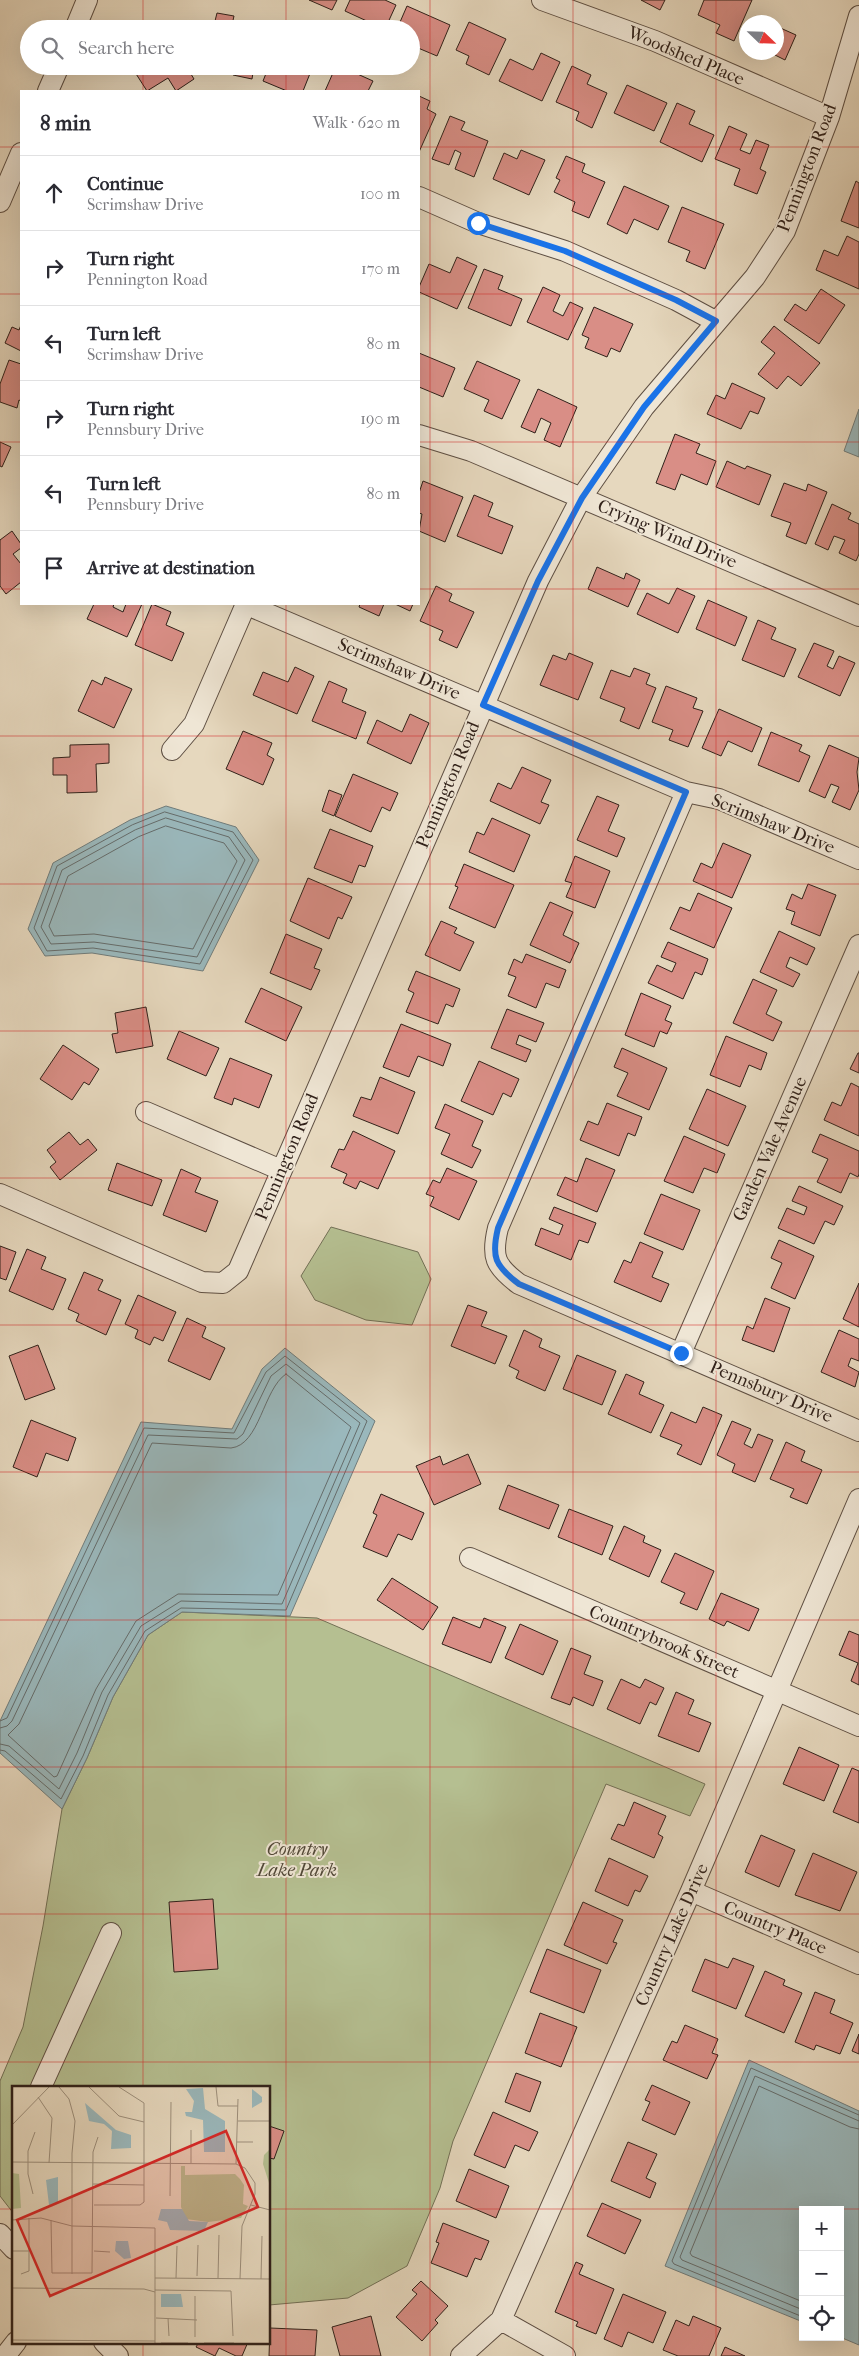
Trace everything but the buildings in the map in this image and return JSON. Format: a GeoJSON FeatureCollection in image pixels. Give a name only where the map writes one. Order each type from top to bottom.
{"type":"FeatureCollection","features":[{"type":"Feature","properties":{"kind":"street"},"geometry":{"type":"LineString","coordinates":[[79,20],[87,0]]}},
{"type":"Feature","properties":{"kind":"street","name":"Woodshed Place"},"geometry":{"type":"LineString","coordinates":[[542,0],[655,41],[829,117]]}},
{"type":"Feature","properties":{"kind":"street","name":"Pennington Road"},"geometry":{"type":"LineString","coordinates":[[0,1194],[202,1282],[223,1283],[238,1272],[538,581],[582,498],[644,407],[755,277],[785,232],[829,117],[859,16]]}},
{"type":"Feature","properties":{"kind":"street"},"geometry":{"type":"LineString","coordinates":[[48,90],[55,75]]}},
{"type":"Feature","properties":{"kind":"street"},"geometry":{"type":"LineString","coordinates":[[0,202],[20,155]]}},
{"type":"Feature","properties":{"kind":"street"},"geometry":{"type":"LineString","coordinates":[[420,198],[478,223],[565,251],[676,300],[716,321]]}},
{"type":"Feature","properties":{"kind":"street","name":"Crying Wind Drive"},"geometry":{"type":"LineString","coordinates":[[420,435],[471,451],[859,616]]}},
{"type":"Feature","properties":{"kind":"street"},"geometry":{"type":"LineString","coordinates":[[172,750],[194,724],[245,605]]}},
{"type":"Feature","properties":{"kind":"street","name":"Scrimshaw Drive"},"geometry":{"type":"LineString","coordinates":[[247,605],[686,792],[719,799],[859,859]]}},
{"type":"Feature","properties":{"kind":"street","name":"Pennsbury Drive"},"geometry":{"type":"LineString","coordinates":[[686,792],[498,1228],[494,1256],[504,1272],[519,1284],[859,1430]]}},
{"type":"Feature","properties":{"kind":"street","name":"Garden Vale Avenue"},"geometry":{"type":"LineString","coordinates":[[681,1353],[859,944]]}},
{"type":"Feature","properties":{"kind":"street"},"geometry":{"type":"LineString","coordinates":[[146,1112],[281,1170]]}},
{"type":"Feature","properties":{"kind":"street","name":"Country Lake Drive"},"geometry":{"type":"LineString","coordinates":[[461,2356],[501,2320],[691,1891],[859,1499]]}},
{"type":"Feature","properties":{"kind":"street","name":"Countrybrook Street"},"geometry":{"type":"LineString","coordinates":[[470,1558],[859,1726]]}},
{"type":"Feature","properties":{"kind":"street","name":"Country Place"},"geometry":{"type":"LineString","coordinates":[[691,1891],[859,1964]]}},
{"type":"Feature","properties":{"kind":"street"},"geometry":{"type":"LineString","coordinates":[[41,2086],[111,1933]]}},
{"type":"Feature","properties":{"kind":"street"},"geometry":{"type":"LineString","coordinates":[[12,2225],[0,2234],[12,2247]]}},
{"type":"Feature","properties":{"kind":"street"},"geometry":{"type":"LineString","coordinates":[[501,2320],[565,2356]]}},
{"type":"Feature","properties":{"kind":"street"},"geometry":{"type":"LineString","coordinates":[[5,2356],[14,2344]]}},
{"type":"Feature","properties":{"kind":"street"},"geometry":{"type":"LineString","coordinates":[[106,2344],[118,2356]]}},
{"type":"Feature","properties":{"kind":"green space"},"geometry":{"type":"Polygon","coordinates":[[[331,1227],[418,1252],[431,1279],[412,1325],[366,1320],[315,1300],[301,1276],[331,1227]]]}},
{"type":"Feature","properties":{"kind":"green space","name":"Country Lake Park"},"geometry":{"type":"Polygon","coordinates":[[[182,1612],[317,1618],[705,1784],[690,1816],[606,1784],[453,2141],[440,2188],[407,2266],[348,2298],[270,2305],[270,2086],[12,2086],[12,2211],[0,2196],[0,2081],[23,2027],[43,1926],[62,1809],[87,1758],[113,1697],[148,1635],[182,1612]]]}},
{"type":"Feature","properties":{"kind":"water"},"geometry":{"type":"Polygon","coordinates":[[[859,409],[859,457],[844,451],[859,409]]]}},
{"type":"Feature","properties":{"kind":"water"},"geometry":{"type":"Polygon","coordinates":[[[166,806],[236,827],[259,860],[203,971],[92,953],[45,956],[28,929],[53,863],[130,820],[166,806]]]}},
{"type":"Feature","properties":{"kind":"water"},"geometry":{"type":"Polygon","coordinates":[[[285,1348],[375,1421],[290,1616],[182,1612],[148,1635],[113,1697],[87,1758],[62,1809],[0,1753],[0,1721],[141,1422],[232,1429],[262,1369],[285,1348]]]}},
{"type":"Feature","properties":{"kind":"water"},"geometry":{"type":"Polygon","coordinates":[[[749,2060],[859,2111],[859,2345],[844,2339],[844,2206],[799,2206],[799,2320],[665,2266],[749,2060]]]}},
{"type":"Feature","properties":{"kind":"route"},"geometry":{"type":"LineString","coordinates":[[478,223],[565,251],[676,300],[716,321],[644,407],[582,498],[538,581],[483,705],[686,792],[498,1228],[494,1243],[494,1256],[504,1272],[519,1284],[681,1353]]}}]}
